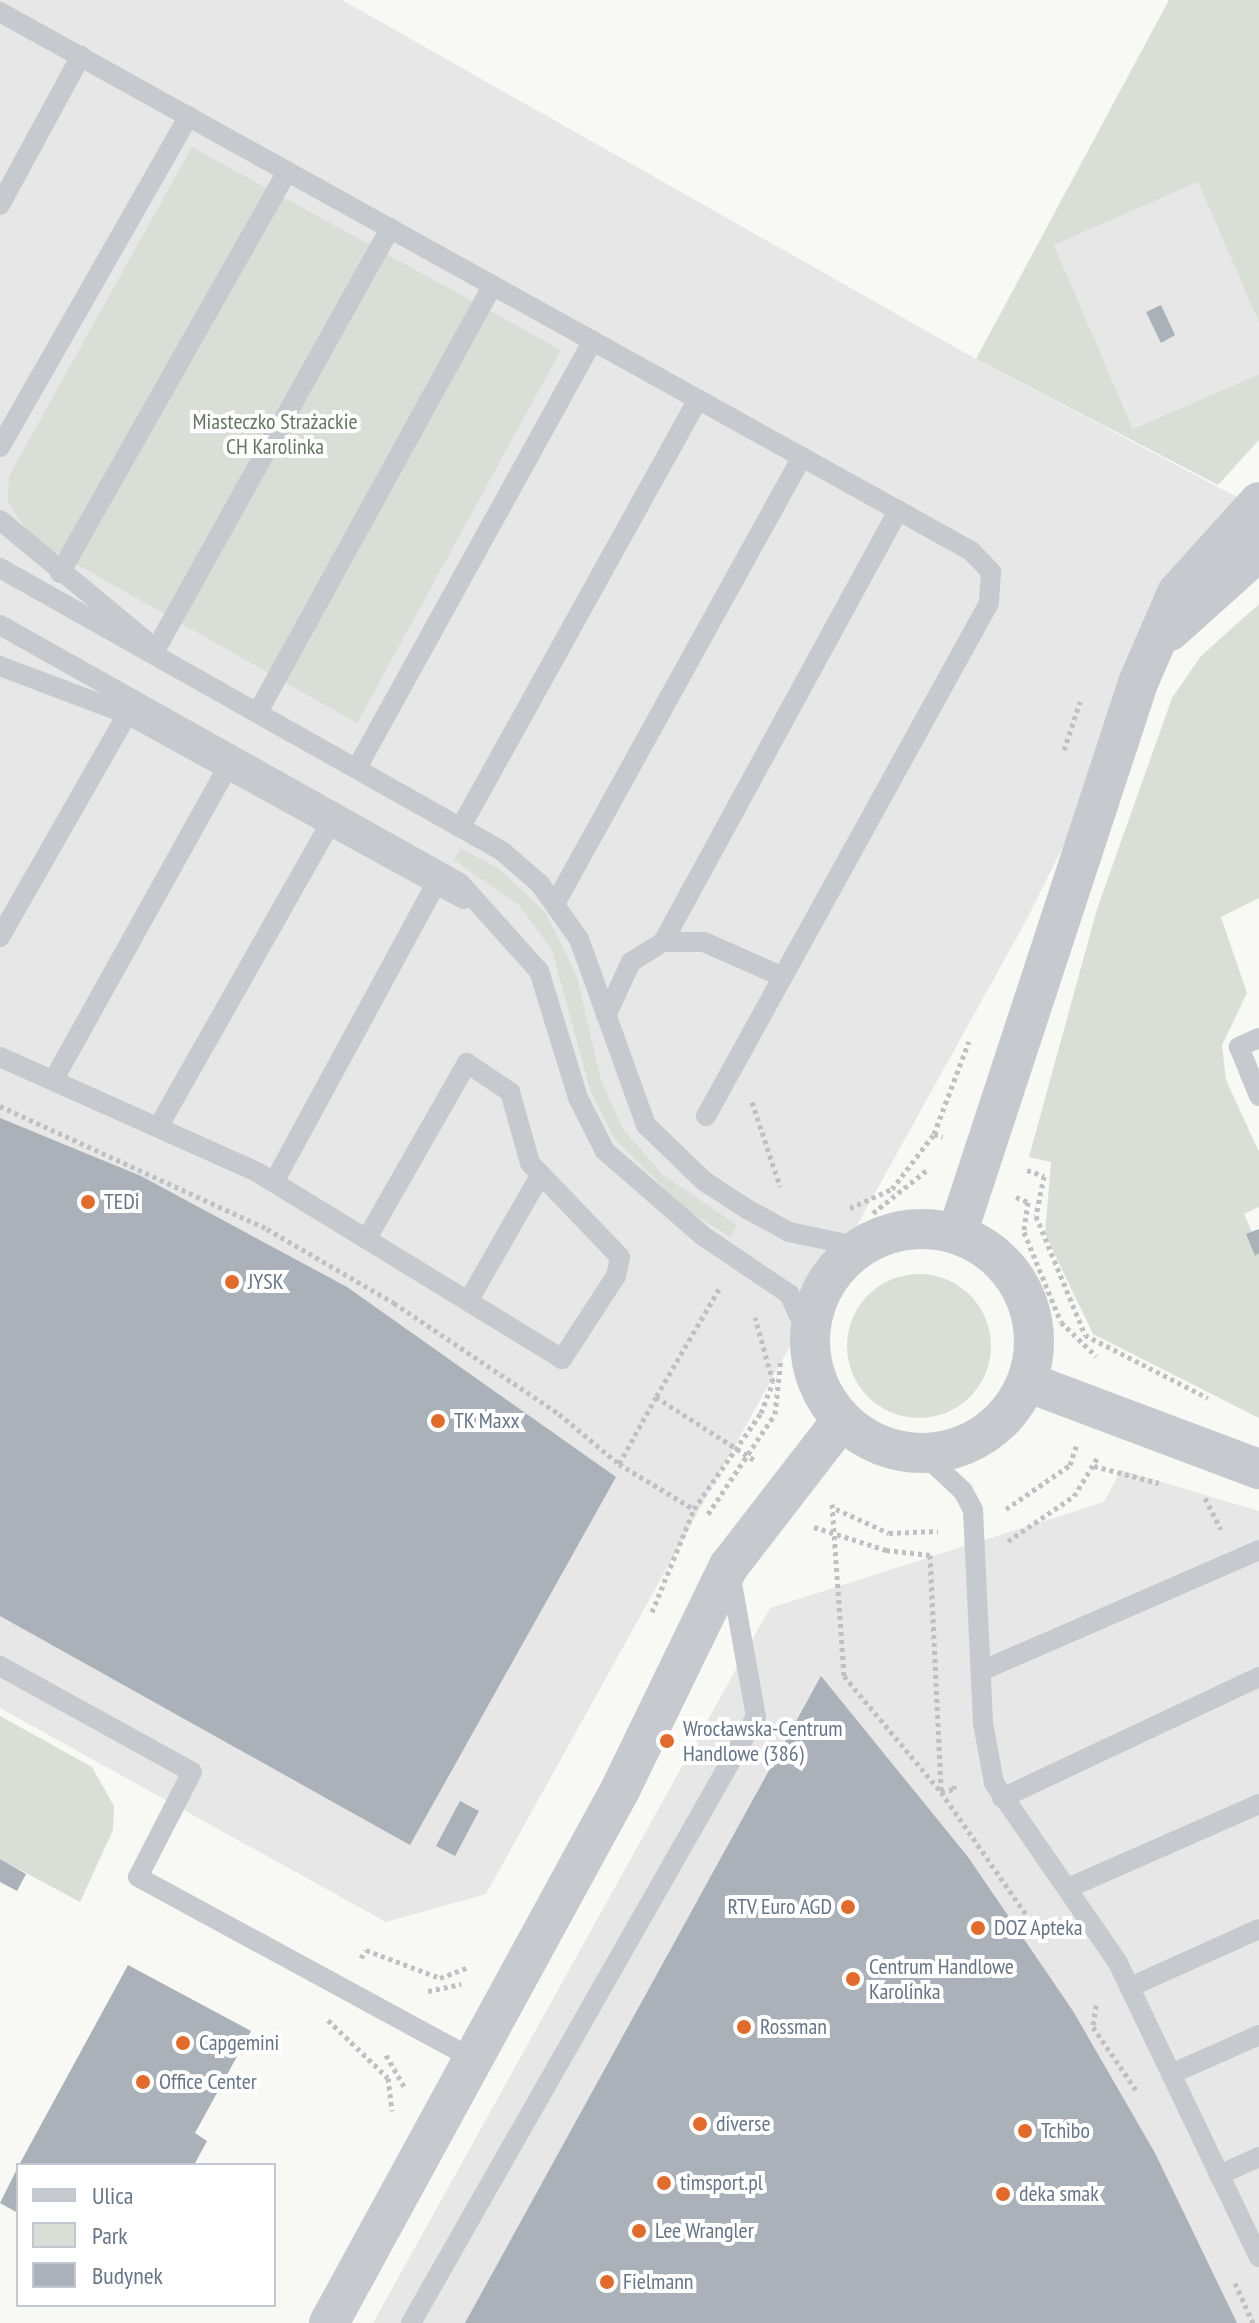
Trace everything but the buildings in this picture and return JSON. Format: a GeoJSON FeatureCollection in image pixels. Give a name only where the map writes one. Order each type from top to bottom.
{"type":"FeatureCollection","features":[{"type":"Feature","properties":{"kind":"street"},"geometry":{"type":"LineString","coordinates":[[957,1234],[1121,727],[1155,644],[1201,558],[1259,502]]}},
{"type":"Feature","properties":{"kind":"street"},"geometry":{"type":"LineString","coordinates":[[1155,644],[1259,551]]}},
{"type":"Feature","properties":{"kind":"street"},"geometry":{"type":"LineString","coordinates":[[915,1229],[957,1234],[989,1251],[1015,1278],[1035,1347],[1027,1382],[989,1432],[923,1454],[867,1440],[842,1420],[813,1369],[809,1337],[820,1292],[860,1247],[915,1229]]}},
{"type":"Feature","properties":{"kind":"street"},"geometry":{"type":"LineString","coordinates":[[1027,1382],[1259,1469]]}},
{"type":"Feature","properties":{"kind":"street"},"geometry":{"type":"LineString","coordinates":[[329,2323],[621,1788],[729,1566],[842,1420]]}},
{"type":"Feature","properties":{"kind":"lane"},"geometry":{"type":"LineString","coordinates":[[0,12],[899,510],[984,562],[993,586],[989,603],[706,1116]]}},
{"type":"Feature","properties":{"kind":"lane"},"geometry":{"type":"LineString","coordinates":[[0,205],[81,56]]}},
{"type":"Feature","properties":{"kind":"lane"},"geometry":{"type":"LineString","coordinates":[[0,447],[189,116]]}},
{"type":"Feature","properties":{"kind":"lane"},"geometry":{"type":"LineString","coordinates":[[60,573],[287,171]]}},
{"type":"Feature","properties":{"kind":"lane"},"geometry":{"type":"LineString","coordinates":[[156,649],[390,228]]}},
{"type":"Feature","properties":{"kind":"lane"},"geometry":{"type":"LineString","coordinates":[[258,712],[493,285]]}},
{"type":"Feature","properties":{"kind":"lane"},"geometry":{"type":"LineString","coordinates":[[358,766],[593,341]]}},
{"type":"Feature","properties":{"kind":"lane"},"geometry":{"type":"LineString","coordinates":[[462,825],[698,399]]}},
{"type":"Feature","properties":{"kind":"lane"},"geometry":{"type":"LineString","coordinates":[[556,902],[802,457]]}},
{"type":"Feature","properties":{"kind":"lane"},"geometry":{"type":"LineString","coordinates":[[605,1020],[620,976],[663,942],[899,510]]}},
{"type":"Feature","properties":{"kind":"lane"},"geometry":{"type":"LineString","coordinates":[[0,520],[60,573],[196,678]]}},
{"type":"Feature","properties":{"kind":"lane"},"geometry":{"type":"LineString","coordinates":[[0,568],[462,825],[556,902],[579,939],[629,1092],[676,1156],[789,1232],[860,1247]]}},
{"type":"Feature","properties":{"kind":"lane"},"geometry":{"type":"LineString","coordinates":[[0,625],[425,857],[498,918],[539,971],[578,1098],[605,1151],[692,1228],[789,1294],[809,1337]]}},
{"type":"Feature","properties":{"kind":"lane"},"geometry":{"type":"LineString","coordinates":[[3,674],[127,714],[498,918]]}},
{"type":"Feature","properties":{"kind":"lane"},"geometry":{"type":"LineString","coordinates":[[0,937],[127,714]]}},
{"type":"Feature","properties":{"kind":"lane"},"geometry":{"type":"LineString","coordinates":[[54,1079],[227,768]]}},
{"type":"Feature","properties":{"kind":"lane"},"geometry":{"type":"LineString","coordinates":[[160,1124],[330,824]]}},
{"type":"Feature","properties":{"kind":"lane"},"geometry":{"type":"LineString","coordinates":[[274,1182],[436,884]]}},
{"type":"Feature","properties":{"kind":"lane"},"geometry":{"type":"LineString","coordinates":[[663,942],[704,942],[781,976]]}},
{"type":"Feature","properties":{"kind":"lane"},"geometry":{"type":"LineString","coordinates":[[1259,1038],[1239,1047],[1259,1096]]}},
{"type":"Feature","properties":{"kind":"lane"},"geometry":{"type":"LineString","coordinates":[[0,1057],[160,1124],[274,1182],[369,1235],[562,1359],[579,1340],[620,1257],[540,1176],[510,1092],[467,1063],[369,1235]]}},
{"type":"Feature","properties":{"kind":"lane"},"geometry":{"type":"LineString","coordinates":[[470,1298],[540,1176]]}},
{"type":"Feature","properties":{"kind":"lane"},"geometry":{"type":"LineString","coordinates":[[923,1454],[963,1491],[974,1520],[987,1764],[1002,1798],[1068,1888],[1130,1987],[1259,2257]]}},
{"type":"Feature","properties":{"kind":"lane"},"geometry":{"type":"LineString","coordinates":[[981,1671],[1259,1550]]}},
{"type":"Feature","properties":{"kind":"lane"},"geometry":{"type":"LineString","coordinates":[[411,2323],[756,1717],[729,1566]]}},
{"type":"Feature","properties":{"kind":"lane"},"geometry":{"type":"LineString","coordinates":[[0,1666],[192,1772],[138,1877],[475,2060]]}},
{"type":"Feature","properties":{"kind":"lane"},"geometry":{"type":"LineString","coordinates":[[1002,1798],[1259,1677]]}},
{"type":"Feature","properties":{"kind":"lane"},"geometry":{"type":"LineString","coordinates":[[1068,1888],[1259,1804]]}},
{"type":"Feature","properties":{"kind":"lane"},"geometry":{"type":"LineString","coordinates":[[1130,1987],[1259,1929]]}},
{"type":"Feature","properties":{"kind":"lane"},"geometry":{"type":"LineString","coordinates":[[1171,2074],[1259,2035]]}},
{"type":"Feature","properties":{"kind":"lane"},"geometry":{"type":"LineString","coordinates":[[1219,2175],[1259,2157]]}},
{"type":"Feature","properties":{"kind":"path"},"geometry":{"type":"LineString","coordinates":[[727,1078],[759,1108],[780,1187]]}},
{"type":"Feature","properties":{"kind":"path"},"geometry":{"type":"LineString","coordinates":[[0,1106],[267,1229],[394,1303],[559,1414],[619,1464],[694,1509]]}},
{"type":"Feature","properties":{"kind":"path"},"geometry":{"type":"LineString","coordinates":[[719,1289],[725,1294]]}},
{"type":"Feature","properties":{"kind":"path"},"geometry":{"type":"LineString","coordinates":[[648,1623],[694,1509],[761,1413],[773,1382],[769,1348],[749,1312]]}},
{"type":"Feature","properties":{"kind":"path"},"geometry":{"type":"LineString","coordinates":[[764,1430],[803,1467],[836,1509],[889,1533],[949,1530],[1002,1512],[1070,1465],[1130,1360]]}},
{"type":"Feature","properties":{"kind":"path"},"geometry":{"type":"LineString","coordinates":[[619,1464],[656,1397]]}},
{"type":"Feature","properties":{"kind":"path"},"geometry":{"type":"LineString","coordinates":[[930,1555],[977,1553],[1023,1535],[1074,1496],[1094,1466],[1103,1409]]}},
{"type":"Feature","properties":{"kind":"path"},"geometry":{"type":"LineString","coordinates":[[1094,1466],[1176,1488]]}},
{"type":"Feature","properties":{"kind":"path"},"geometry":{"type":"LineString","coordinates":[[1190,1492],[1204,1495],[1237,1559]]}},
{"type":"Feature","properties":{"kind":"path"},"geometry":{"type":"LineString","coordinates":[[836,1509],[844,1676],[941,1792],[954,1789],[954,1773]]}},
{"type":"Feature","properties":{"kind":"path"},"geometry":{"type":"LineString","coordinates":[[387,2128],[388,2078],[363,2047],[325,2024],[366,1950],[440,1978],[462,1974],[477,1958]]}},
{"type":"Feature","properties":{"kind":"shaded area"},"geometry":{"type":"Polygon","coordinates":[[[0,0],[342,0],[976,359],[1237,497],[1027,919],[486,1894],[386,1922],[0,1708],[0,0]]]}},
{"type":"Feature","properties":{"kind":"shaded area"},"geometry":{"type":"Polygon","coordinates":[[[1198,182],[1259,323],[1259,374],[1133,429],[1053,245],[1198,182]]]}},
{"type":"Feature","properties":{"kind":"shaded area"},"geometry":{"type":"Polygon","coordinates":[[[1121,1470],[1259,1511],[1259,2323],[373,2323],[770,1608],[1104,1502],[1121,1470]]]}},
{"type":"Feature","properties":{"kind":"green space"},"geometry":{"type":"Polygon","coordinates":[[[1169,0],[1259,0],[1259,323],[1198,182],[1054,245],[1133,429],[1259,374],[1259,440],[1218,485],[976,359],[1169,0]]]}},
{"type":"Feature","properties":{"kind":"green space","name":"Miasteczko Strażackie CH Karolinka"},"geometry":{"type":"Polygon","coordinates":[[[192,147],[561,350],[357,723],[32,539],[8,502],[9,476],[192,147]]]}},
{"type":"Feature","properties":{"kind":"green space"},"geometry":{"type":"Polygon","coordinates":[[[1259,604],[1259,898],[1221,917],[1247,993],[1222,1045],[1226,1080],[1259,1152],[1259,1207],[1244,1214],[1252,1232],[1246,1235],[1259,1253],[1259,1418],[1093,1334],[1045,1234],[1051,1162],[1029,1157],[1097,909],[1172,698],[1201,656],[1259,604]]]}},
{"type":"Feature","properties":{"kind":"green space"},"geometry":{"type":"Polygon","coordinates":[[[461,848],[499,869],[546,913],[577,977],[601,1080],[623,1129],[662,1174],[737,1225],[731,1237],[686,1210],[614,1138],[590,1090],[552,950],[519,905],[454,860],[461,848]]]}},
{"type":"Feature","properties":{"kind":"green space"},"geometry":{"type":"Polygon","coordinates":[[[919,1274],[947,1279],[970,1295],[986,1318],[991,1346],[986,1374],[970,1397],[947,1413],[919,1418],[891,1413],[868,1397],[852,1374],[847,1346],[852,1318],[868,1295],[891,1279],[919,1274]]]}},
{"type":"Feature","properties":{"kind":"green space"},"geometry":{"type":"Polygon","coordinates":[[[0,1716],[92,1767],[114,1806],[113,1830],[80,1902],[0,1859],[0,1716]]]}},
{"type":"Feature","properties":{"kind":"place","name":"TEDi"},"geometry":{"type":"Point","coordinates":[88,1202]}},
{"type":"Feature","properties":{"kind":"place","name":"JYSK"},"geometry":{"type":"Point","coordinates":[232,1282]}},
{"type":"Feature","properties":{"kind":"place","name":"TK Maxx"},"geometry":{"type":"Point","coordinates":[438,1421]}},
{"type":"Feature","properties":{"kind":"place","name":"Wrocławska-Centrum Handlowe (386)"},"geometry":{"type":"Point","coordinates":[667,1741]}},
{"type":"Feature","properties":{"kind":"place","name":"RTV Euro AGD"},"geometry":{"type":"Point","coordinates":[848,1907]}},
{"type":"Feature","properties":{"kind":"place","name":"DOZ Apteka"},"geometry":{"type":"Point","coordinates":[978,1928]}},
{"type":"Feature","properties":{"kind":"place","name":"Centrum Handlowe Karolinka"},"geometry":{"type":"Point","coordinates":[853,1979]}},
{"type":"Feature","properties":{"kind":"place","name":"Rossman"},"geometry":{"type":"Point","coordinates":[744,2027]}},
{"type":"Feature","properties":{"kind":"place","name":"Capgemini"},"geometry":{"type":"Point","coordinates":[183,2043]}},
{"type":"Feature","properties":{"kind":"place","name":"Office Center"},"geometry":{"type":"Point","coordinates":[143,2082]}},
{"type":"Feature","properties":{"kind":"place","name":"diverse"},"geometry":{"type":"Point","coordinates":[700,2124]}},
{"type":"Feature","properties":{"kind":"place","name":"Tchibo"},"geometry":{"type":"Point","coordinates":[1025,2131]}},
{"type":"Feature","properties":{"kind":"place","name":"timsport.pl"},"geometry":{"type":"Point","coordinates":[664,2183]}},
{"type":"Feature","properties":{"kind":"place","name":"deka smak"},"geometry":{"type":"Point","coordinates":[1003,2194]}},
{"type":"Feature","properties":{"kind":"place","name":"Lee Wrangler"},"geometry":{"type":"Point","coordinates":[639,2231]}},
{"type":"Feature","properties":{"kind":"place","name":"Fielmann"},"geometry":{"type":"Point","coordinates":[607,2282]}}]}
